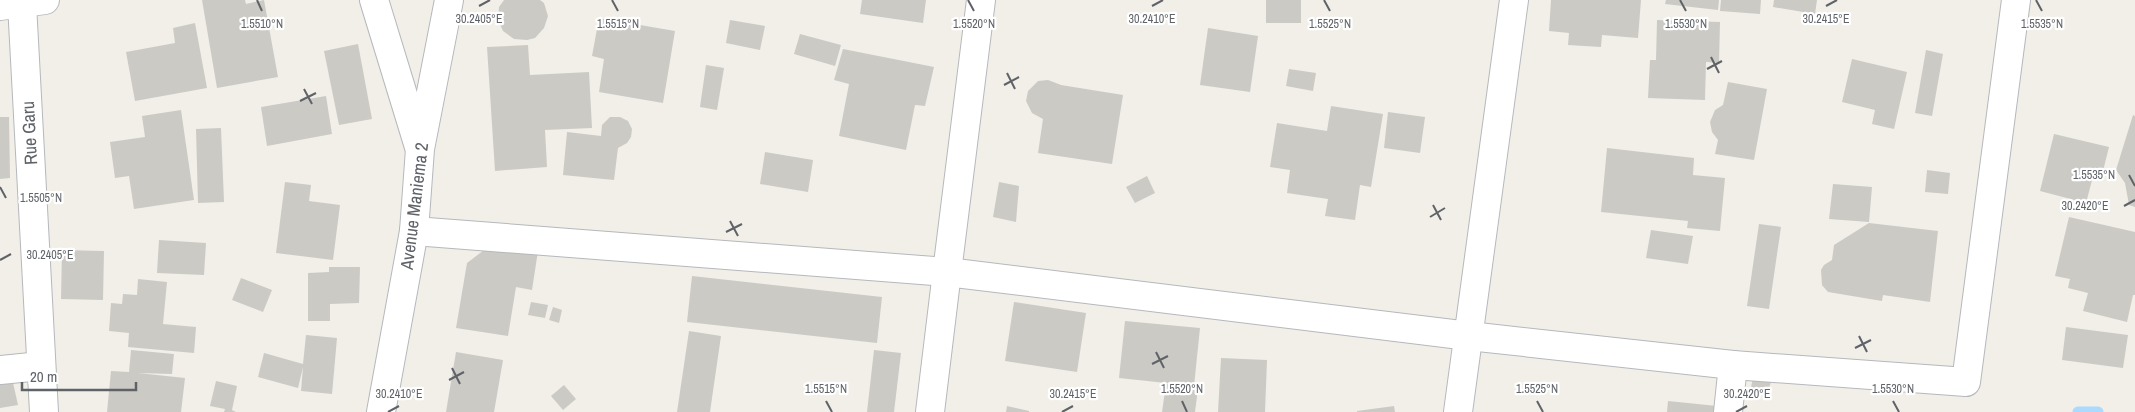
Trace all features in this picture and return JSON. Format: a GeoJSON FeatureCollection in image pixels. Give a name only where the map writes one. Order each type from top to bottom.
{"type":"FeatureCollection","features":[{"type":"Feature","properties":{"kind":"street"},"geometry":{"type":"LineString","coordinates":[[374,0],[420,150]]}},
{"type":"Feature","properties":{"kind":"street","name":"Avenue Maniema 2"},"geometry":{"type":"LineString","coordinates":[[381,412],[414,231],[420,150],[450,0]]}},
{"type":"Feature","properties":{"kind":"street"},"geometry":{"type":"LineString","coordinates":[[930,412],[981,0]]}},
{"type":"Feature","properties":{"kind":"street"},"geometry":{"type":"LineString","coordinates":[[1458,412],[1514,0]]}},
{"type":"Feature","properties":{"kind":"street"},"geometry":{"type":"LineString","coordinates":[[414,231],[947,272],[1468,336],[1733,365],[1966,382],[2016,0]]}},
{"type":"Feature","properties":{"kind":"street","name":"Rue Garu"},"geometry":{"type":"LineString","coordinates":[[22,3],[44,412]]}},
{"type":"Feature","properties":{"kind":"street"},"geometry":{"type":"LineString","coordinates":[[1728,412],[1733,365]]}},
{"type":"Feature","properties":{"kind":"street"},"geometry":{"type":"LineString","coordinates":[[0,370],[41,366]]}},
{"type":"Feature","properties":{"kind":"building"},"geometry":{"type":"Polygon","coordinates":[[[202,0],[245,0],[246,4],[264,0],[278,77],[217,88],[202,0]]]}},
{"type":"Feature","properties":{"kind":"building"},"geometry":{"type":"Polygon","coordinates":[[[504,0],[540,0],[544,3],[548,16],[544,28],[535,38],[527,40],[514,39],[503,31],[498,20],[499,7],[504,0]]]}},
{"type":"Feature","properties":{"kind":"building"},"geometry":{"type":"Polygon","coordinates":[[[862,0],[926,0],[923,23],[860,14],[862,0]]]}},
{"type":"Feature","properties":{"kind":"building"},"geometry":{"type":"Polygon","coordinates":[[[1266,0],[1301,0],[1301,23],[1266,23],[1266,0]]]}},
{"type":"Feature","properties":{"kind":"building"},"geometry":{"type":"Polygon","coordinates":[[[1551,0],[1641,0],[1638,38],[1602,35],[1601,47],[1568,45],[1569,33],[1549,31],[1551,0]]]}},
{"type":"Feature","properties":{"kind":"building"},"geometry":{"type":"Polygon","coordinates":[[[1666,0],[1719,0],[1718,10],[1665,4],[1666,0]]]}},
{"type":"Feature","properties":{"kind":"building"},"geometry":{"type":"Polygon","coordinates":[[[1721,0],[1761,0],[1760,14],[1720,11],[1721,0]]]}},
{"type":"Feature","properties":{"kind":"building"},"geometry":{"type":"Polygon","coordinates":[[[1774,0],[1817,0],[1815,14],[1773,7],[1774,0]]]}},
{"type":"Feature","properties":{"kind":"building"},"geometry":{"type":"Polygon","coordinates":[[[599,18],[675,31],[663,103],[599,92],[604,59],[592,56],[599,18]]]}},
{"type":"Feature","properties":{"kind":"building"},"geometry":{"type":"Polygon","coordinates":[[[730,20],[765,26],[760,50],[726,43],[730,20]]]}},
{"type":"Feature","properties":{"kind":"building"},"geometry":{"type":"Polygon","coordinates":[[[1657,20],[1720,22],[1719,63],[1706,62],[1705,100],[1648,98],[1650,60],[1656,60],[1657,20]]]}},
{"type":"Feature","properties":{"kind":"building"},"geometry":{"type":"Polygon","coordinates":[[[195,23],[207,88],[135,101],[126,52],[175,43],[173,28],[195,23]]]}},
{"type":"Feature","properties":{"kind":"building"},"geometry":{"type":"Polygon","coordinates":[[[1208,28],[1258,36],[1250,92],[1200,85],[1208,28]]]}},
{"type":"Feature","properties":{"kind":"building"},"geometry":{"type":"Polygon","coordinates":[[[800,34],[841,45],[835,66],[794,54],[800,34]]]}},
{"type":"Feature","properties":{"kind":"building"},"geometry":{"type":"Polygon","coordinates":[[[358,44],[372,119],[339,125],[324,51],[358,44]]]}},
{"type":"Feature","properties":{"kind":"building"},"geometry":{"type":"Polygon","coordinates":[[[528,45],[530,75],[589,72],[592,128],[545,130],[547,167],[495,171],[487,47],[528,45]]]}},
{"type":"Feature","properties":{"kind":"building"},"geometry":{"type":"Polygon","coordinates":[[[843,49],[934,67],[925,106],[915,105],[906,150],[839,136],[849,84],[834,80],[843,49]]]}},
{"type":"Feature","properties":{"kind":"building"},"geometry":{"type":"Polygon","coordinates":[[[1926,50],[1943,54],[1932,116],[1915,113],[1926,50]]]}},
{"type":"Feature","properties":{"kind":"building"},"geometry":{"type":"Polygon","coordinates":[[[1852,59],[1907,72],[1894,129],[1872,124],[1875,110],[1842,102],[1852,59]]]}},
{"type":"Feature","properties":{"kind":"building"},"geometry":{"type":"Polygon","coordinates":[[[706,65],[724,68],[717,110],[700,107],[706,65]]]}},
{"type":"Feature","properties":{"kind":"building"},"geometry":{"type":"Polygon","coordinates":[[[1289,69],[1316,73],[1313,91],[1286,86],[1289,69]]]}},
{"type":"Feature","properties":{"kind":"building"},"geometry":{"type":"Polygon","coordinates":[[[1048,80],[1061,85],[1123,95],[1112,164],[1038,153],[1043,119],[1032,113],[1026,101],[1028,91],[1038,81],[1048,80]]]}},
{"type":"Feature","properties":{"kind":"building"},"geometry":{"type":"Polygon","coordinates":[[[1728,82],[1767,89],[1754,160],[1715,154],[1718,140],[1712,132],[1710,122],[1715,110],[1723,105],[1728,82]]]}},
{"type":"Feature","properties":{"kind":"building"},"geometry":{"type":"Polygon","coordinates":[[[326,96],[332,134],[267,146],[261,107],[326,96]]]}},
{"type":"Feature","properties":{"kind":"building"},"geometry":{"type":"Polygon","coordinates":[[[1331,106],[1383,114],[1371,187],[1360,185],[1355,220],[1325,216],[1328,199],[1287,193],[1290,170],[1270,167],[1277,123],[1327,131],[1331,106]]]}},
{"type":"Feature","properties":{"kind":"building"},"geometry":{"type":"Polygon","coordinates":[[[181,110],[194,200],[134,209],[129,176],[115,178],[110,142],[145,137],[142,116],[181,110]]]}},
{"type":"Feature","properties":{"kind":"building"},"geometry":{"type":"Polygon","coordinates":[[[1388,112],[1425,117],[1420,153],[1384,148],[1388,112]]]}},
{"type":"Feature","properties":{"kind":"building"},"geometry":{"type":"Polygon","coordinates":[[[2133,115],[2135,116],[2135,207],[2129,205],[2125,183],[2116,170],[2133,115]]]}},
{"type":"Feature","properties":{"kind":"building"},"geometry":{"type":"Polygon","coordinates":[[[0,117],[9,117],[10,178],[0,179],[0,117]]]}},
{"type":"Feature","properties":{"kind":"building"},"geometry":{"type":"Polygon","coordinates":[[[610,117],[620,117],[628,121],[632,129],[631,137],[627,143],[618,148],[614,180],[563,175],[567,132],[601,136],[602,125],[610,117]]]}},
{"type":"Feature","properties":{"kind":"building"},"geometry":{"type":"Polygon","coordinates":[[[221,128],[224,202],[198,203],[196,129],[221,128]]]}},
{"type":"Feature","properties":{"kind":"building"},"geometry":{"type":"Polygon","coordinates":[[[2054,134],[2109,147],[2103,171],[2095,169],[2086,203],[2040,191],[2054,134]]]}},
{"type":"Feature","properties":{"kind":"building"},"geometry":{"type":"Polygon","coordinates":[[[1607,148],[1694,158],[1693,175],[1725,178],[1720,231],[1687,228],[1688,221],[1601,212],[1607,148]]]}},
{"type":"Feature","properties":{"kind":"building"},"geometry":{"type":"Polygon","coordinates":[[[765,152],[813,160],[808,192],[760,184],[765,152]]]}},
{"type":"Feature","properties":{"kind":"building"},"geometry":{"type":"Polygon","coordinates":[[[1927,170],[1950,173],[1948,194],[1925,192],[1927,170]]]}},
{"type":"Feature","properties":{"kind":"building"},"geometry":{"type":"Polygon","coordinates":[[[1147,176],[1155,193],[1135,203],[1126,187],[1147,176]]]}},
{"type":"Feature","properties":{"kind":"building"},"geometry":{"type":"Polygon","coordinates":[[[285,182],[311,185],[309,201],[340,205],[333,260],[276,253],[285,182]]]}},
{"type":"Feature","properties":{"kind":"building"},"geometry":{"type":"Polygon","coordinates":[[[999,182],[1019,186],[1016,222],[993,217],[999,182]]]}},
{"type":"Feature","properties":{"kind":"building"},"geometry":{"type":"Polygon","coordinates":[[[1833,184],[1872,187],[1869,222],[1829,219],[1833,184]]]}},
{"type":"Feature","properties":{"kind":"building"},"geometry":{"type":"Polygon","coordinates":[[[2069,217],[2135,232],[2135,295],[2133,295],[2127,322],[2083,311],[2088,293],[2068,288],[2070,279],[2055,276],[2069,217]]]}},
{"type":"Feature","properties":{"kind":"building"},"geometry":{"type":"Polygon","coordinates":[[[1869,223],[1938,231],[1930,302],[1883,295],[1882,301],[1828,292],[1822,285],[1821,270],[1824,265],[1832,260],[1834,245],[1869,223]]]}},
{"type":"Feature","properties":{"kind":"building"},"geometry":{"type":"Polygon","coordinates":[[[1759,224],[1781,227],[1769,309],[1747,306],[1759,224]]]}},
{"type":"Feature","properties":{"kind":"building"},"geometry":{"type":"Polygon","coordinates":[[[1651,230],[1693,236],[1688,264],[1646,258],[1651,230]]]}},
{"type":"Feature","properties":{"kind":"building"},"geometry":{"type":"Polygon","coordinates":[[[159,240],[206,243],[204,275],[157,273],[159,240]]]}},
{"type":"Feature","properties":{"kind":"building"},"geometry":{"type":"Polygon","coordinates":[[[492,244],[538,251],[532,290],[516,287],[508,336],[456,328],[467,263],[492,244]]]}},
{"type":"Feature","properties":{"kind":"building"},"geometry":{"type":"Polygon","coordinates":[[[62,250],[104,251],[103,300],[61,299],[62,250]]]}},
{"type":"Feature","properties":{"kind":"building"},"geometry":{"type":"Polygon","coordinates":[[[329,267],[360,267],[359,303],[330,304],[330,321],[308,321],[308,273],[329,272],[329,267]]]}},
{"type":"Feature","properties":{"kind":"building"},"geometry":{"type":"Polygon","coordinates":[[[692,276],[882,297],[877,343],[687,322],[692,276]]]}},
{"type":"Feature","properties":{"kind":"building"},"geometry":{"type":"Polygon","coordinates":[[[241,278],[272,290],[263,312],[232,300],[241,278]]]}},
{"type":"Feature","properties":{"kind":"building"},"geometry":{"type":"Polygon","coordinates":[[[138,279],[167,282],[163,324],[196,327],[194,353],[128,347],[129,333],[109,331],[111,303],[122,304],[123,294],[137,295],[138,279]]]}},
{"type":"Feature","properties":{"kind":"building"},"geometry":{"type":"Polygon","coordinates":[[[531,302],[548,305],[545,318],[528,315],[531,302]]]}},
{"type":"Feature","properties":{"kind":"building"},"geometry":{"type":"Polygon","coordinates":[[[1014,302],[1086,313],[1077,372],[1005,361],[1014,302]]]}},
{"type":"Feature","properties":{"kind":"building"},"geometry":{"type":"Polygon","coordinates":[[[553,307],[562,310],[559,323],[549,320],[553,307]]]}},
{"type":"Feature","properties":{"kind":"building"},"geometry":{"type":"Polygon","coordinates":[[[1125,321],[1200,328],[1194,386],[1119,378],[1125,321]]]}},
{"type":"Feature","properties":{"kind":"building"},"geometry":{"type":"Polygon","coordinates":[[[2066,327],[2128,335],[2123,368],[2062,360],[2066,327]]]}},
{"type":"Feature","properties":{"kind":"building"},"geometry":{"type":"Polygon","coordinates":[[[689,331],[721,336],[710,412],[677,412],[689,331]]]}},
{"type":"Feature","properties":{"kind":"building"},"geometry":{"type":"Polygon","coordinates":[[[306,335],[337,338],[332,394],[301,391],[303,367],[298,388],[258,377],[264,353],[303,364],[306,335]]]}},
{"type":"Feature","properties":{"kind":"building"},"geometry":{"type":"Polygon","coordinates":[[[131,350],[174,354],[172,374],[138,373],[185,378],[181,412],[107,412],[111,371],[129,372],[131,350]]]}},
{"type":"Feature","properties":{"kind":"building"},"geometry":{"type":"Polygon","coordinates":[[[874,350],[901,353],[894,412],[867,412],[874,350]]]}},
{"type":"Feature","properties":{"kind":"building"},"geometry":{"type":"Polygon","coordinates":[[[456,352],[503,360],[494,412],[446,412],[456,352]]]}},
{"type":"Feature","properties":{"kind":"building"},"geometry":{"type":"Polygon","coordinates":[[[1221,358],[1267,360],[1265,412],[1218,412],[1221,358]]]}},
{"type":"Feature","properties":{"kind":"building"},"geometry":{"type":"Polygon","coordinates":[[[1755,370],[1773,375],[1768,392],[1751,387],[1755,370]]]}},
{"type":"Feature","properties":{"kind":"building"},"geometry":{"type":"Polygon","coordinates":[[[12,378],[18,405],[0,408],[0,380],[12,378]]]}},
{"type":"Feature","properties":{"kind":"building"},"geometry":{"type":"Polygon","coordinates":[[[216,381],[237,386],[232,410],[236,412],[224,412],[225,409],[210,406],[216,381]]]}},
{"type":"Feature","properties":{"kind":"building"},"geometry":{"type":"Polygon","coordinates":[[[1166,384],[1198,389],[1195,412],[1162,412],[1166,384]]]}},
{"type":"Feature","properties":{"kind":"building"},"geometry":{"type":"Polygon","coordinates":[[[564,385],[576,399],[563,410],[551,396],[564,385]]]}},
{"type":"Feature","properties":{"kind":"building"},"geometry":{"type":"Polygon","coordinates":[[[1668,401],[1717,406],[1716,412],[1667,412],[1668,401]]]}},
{"type":"Feature","properties":{"kind":"building"},"geometry":{"type":"Polygon","coordinates":[[[1007,406],[1029,411],[1029,412],[1006,412],[1007,406]]]}},
{"type":"Feature","properties":{"kind":"building"},"geometry":{"type":"Polygon","coordinates":[[[1394,406],[1395,412],[1357,412],[1357,411],[1394,406]]]}},
{"type":"Feature","properties":{"kind":"waterway"},"geometry":{"type":"LineString","coordinates":[[2078,412],[2098,412]]}}]}
